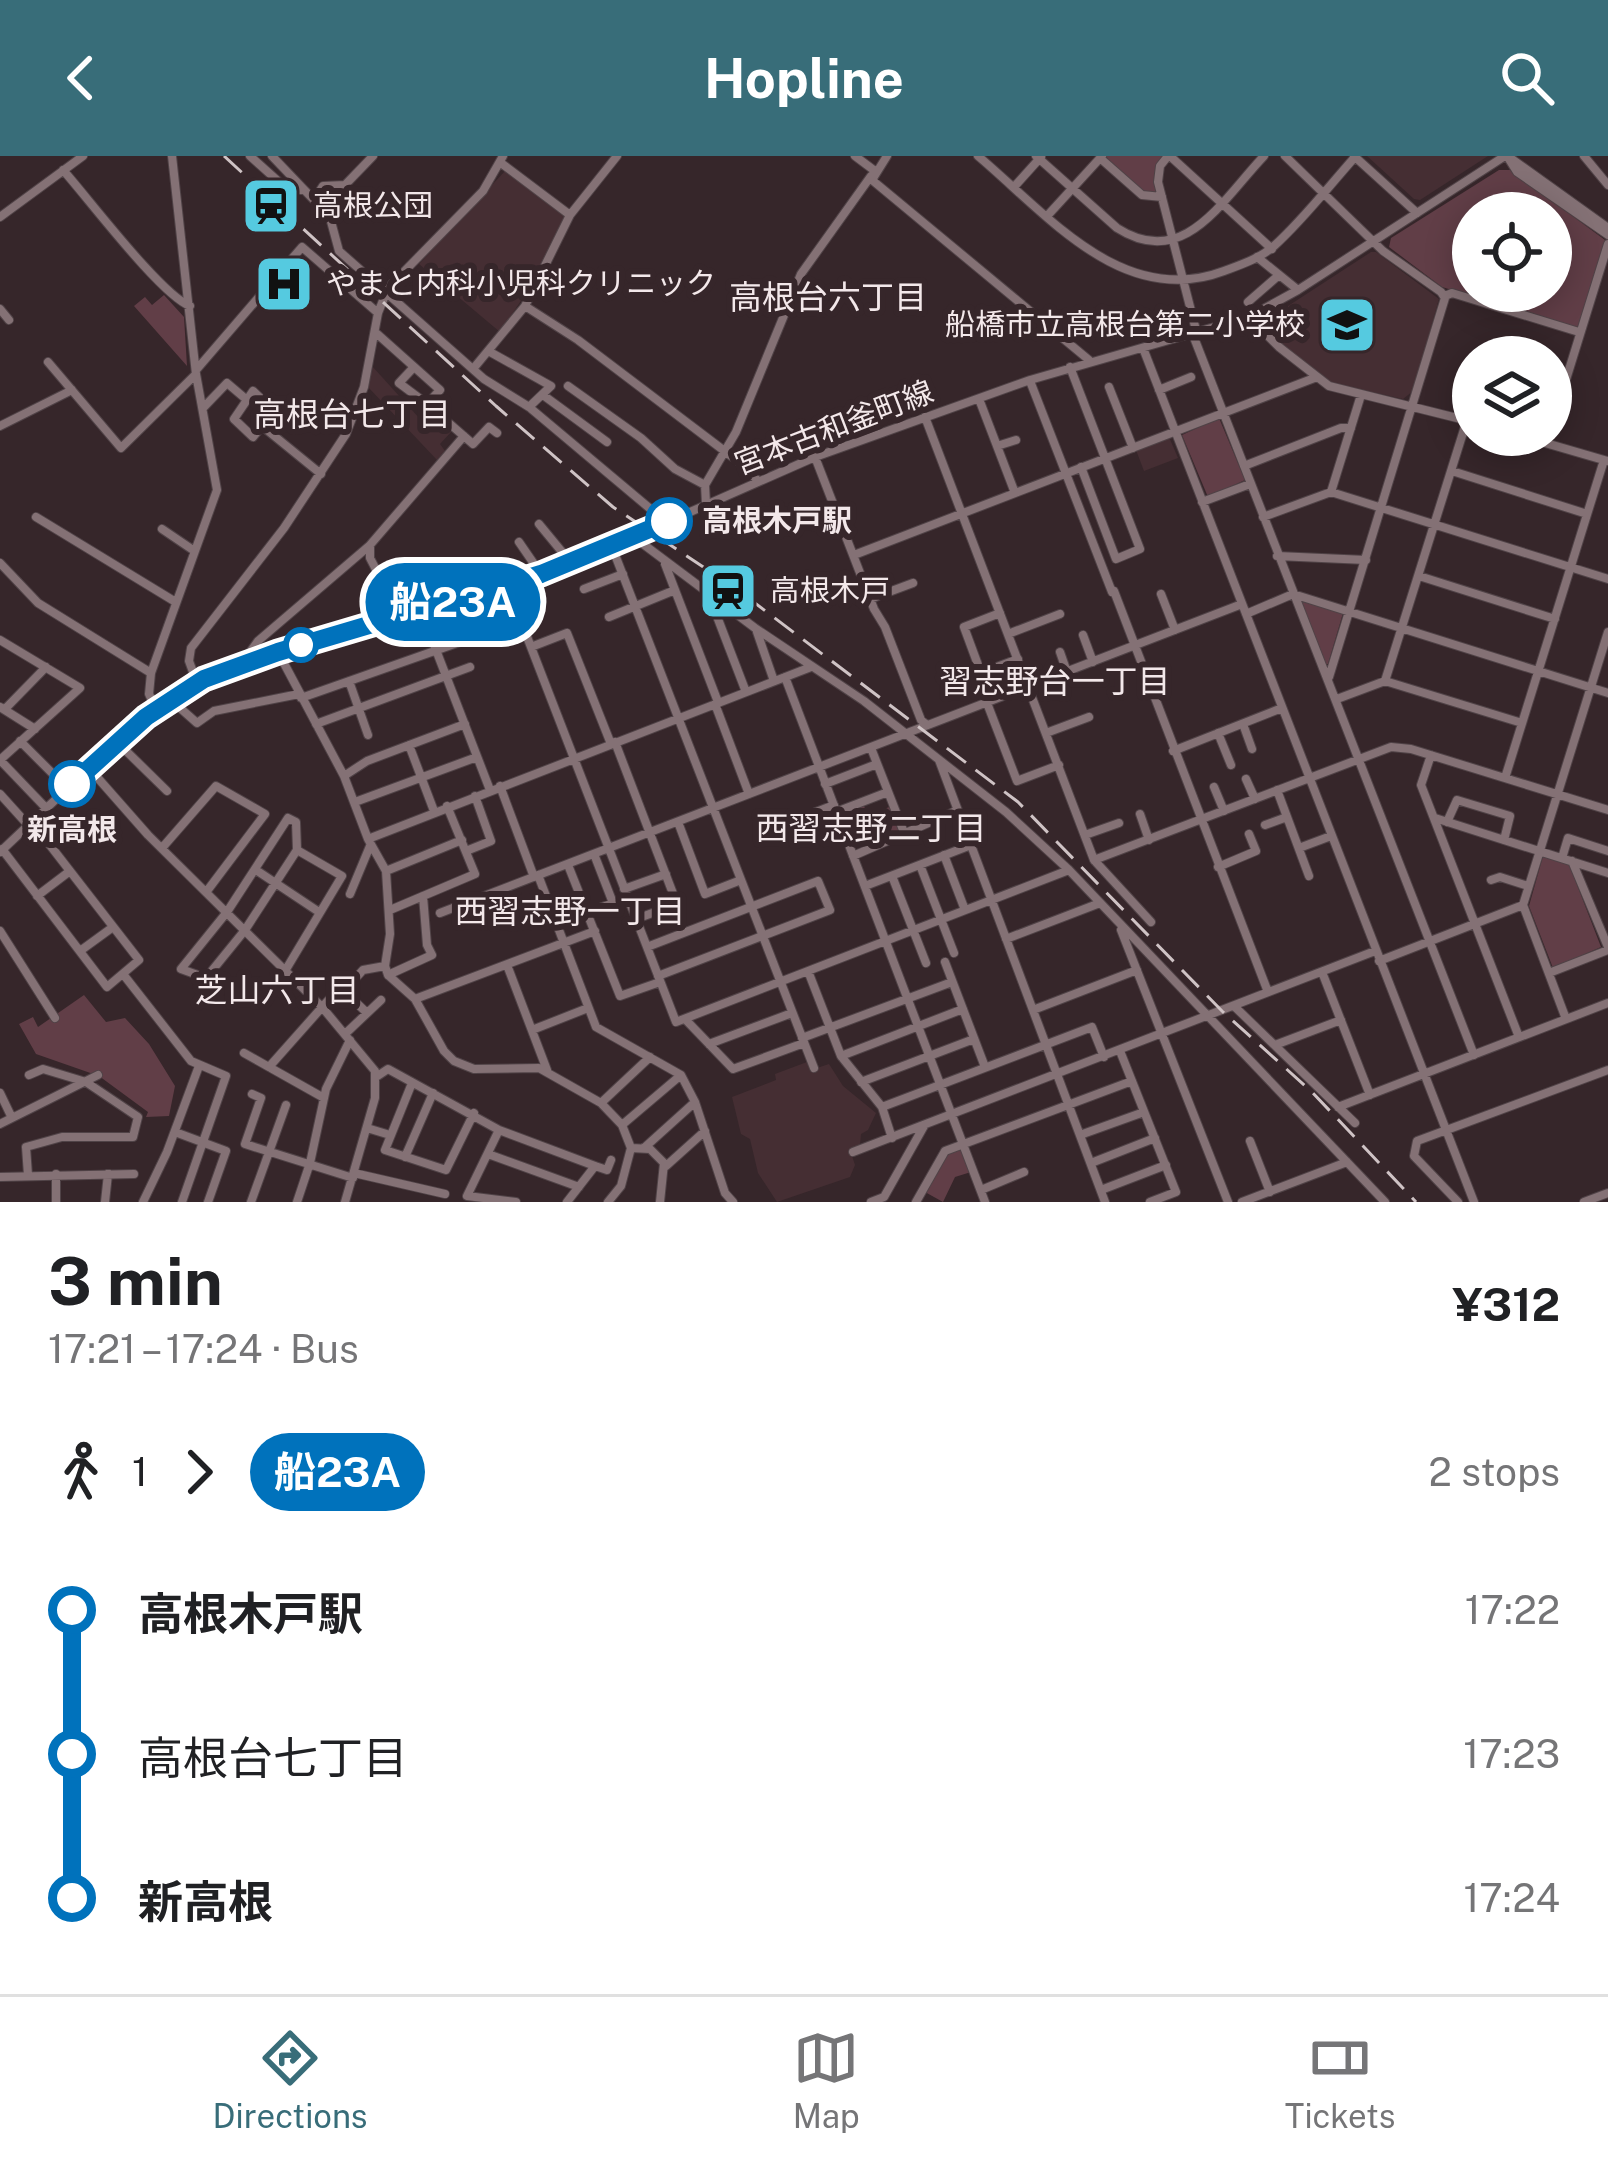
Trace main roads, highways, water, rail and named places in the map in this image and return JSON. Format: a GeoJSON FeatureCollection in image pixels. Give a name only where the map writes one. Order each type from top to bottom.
{"type":"FeatureCollection","features":[{"type":"Feature","properties":{"kind":"railway"},"geometry":{"type":"LineString","coordinates":[[224,156],[613,507],[735,588],[1018,802],[1222,1011],[1312,1092],[1416,1202]]}},
{"type":"Feature","properties":{"kind":"place","name":"高根公団"},"geometry":{"type":"Point","coordinates":[271,206]}},
{"type":"Feature","properties":{"kind":"place","name":"やまと内科小児科クリニック"},"geometry":{"type":"Point","coordinates":[284,284]}},
{"type":"Feature","properties":{"kind":"place","name":"船橋市立高根台第二小学校"},"geometry":{"type":"Point","coordinates":[1347,325]}},
{"type":"Feature","properties":{"kind":"place","name":"高根木戸駅"},"geometry":{"type":"Point","coordinates":[669,521]}},
{"type":"Feature","properties":{"kind":"place","name":"高根木戸"},"geometry":{"type":"Point","coordinates":[728,591]}},
{"type":"Feature","properties":{"kind":"place","name":"新高根"},"geometry":{"type":"Point","coordinates":[72,784]}},
{"type":"Feature","properties":{"kind":"district","name":"高根台六丁目"},"geometry":{"type":"Point","coordinates":[828,297]}},
{"type":"Feature","properties":{"kind":"district","name":"高根台七丁目"},"geometry":{"type":"Point","coordinates":[352,414]}},
{"type":"Feature","properties":{"kind":"district","name":"習志野台一丁目"},"geometry":{"type":"Point","coordinates":[1055,681]}},
{"type":"Feature","properties":{"kind":"district","name":"西習志野二丁目"},"geometry":{"type":"Point","coordinates":[871,828]}},
{"type":"Feature","properties":{"kind":"district","name":"西習志野一丁目"},"geometry":{"type":"Point","coordinates":[570,911]}},
{"type":"Feature","properties":{"kind":"district","name":"芝山六丁目"},"geometry":{"type":"Point","coordinates":[277,990]}}]}
